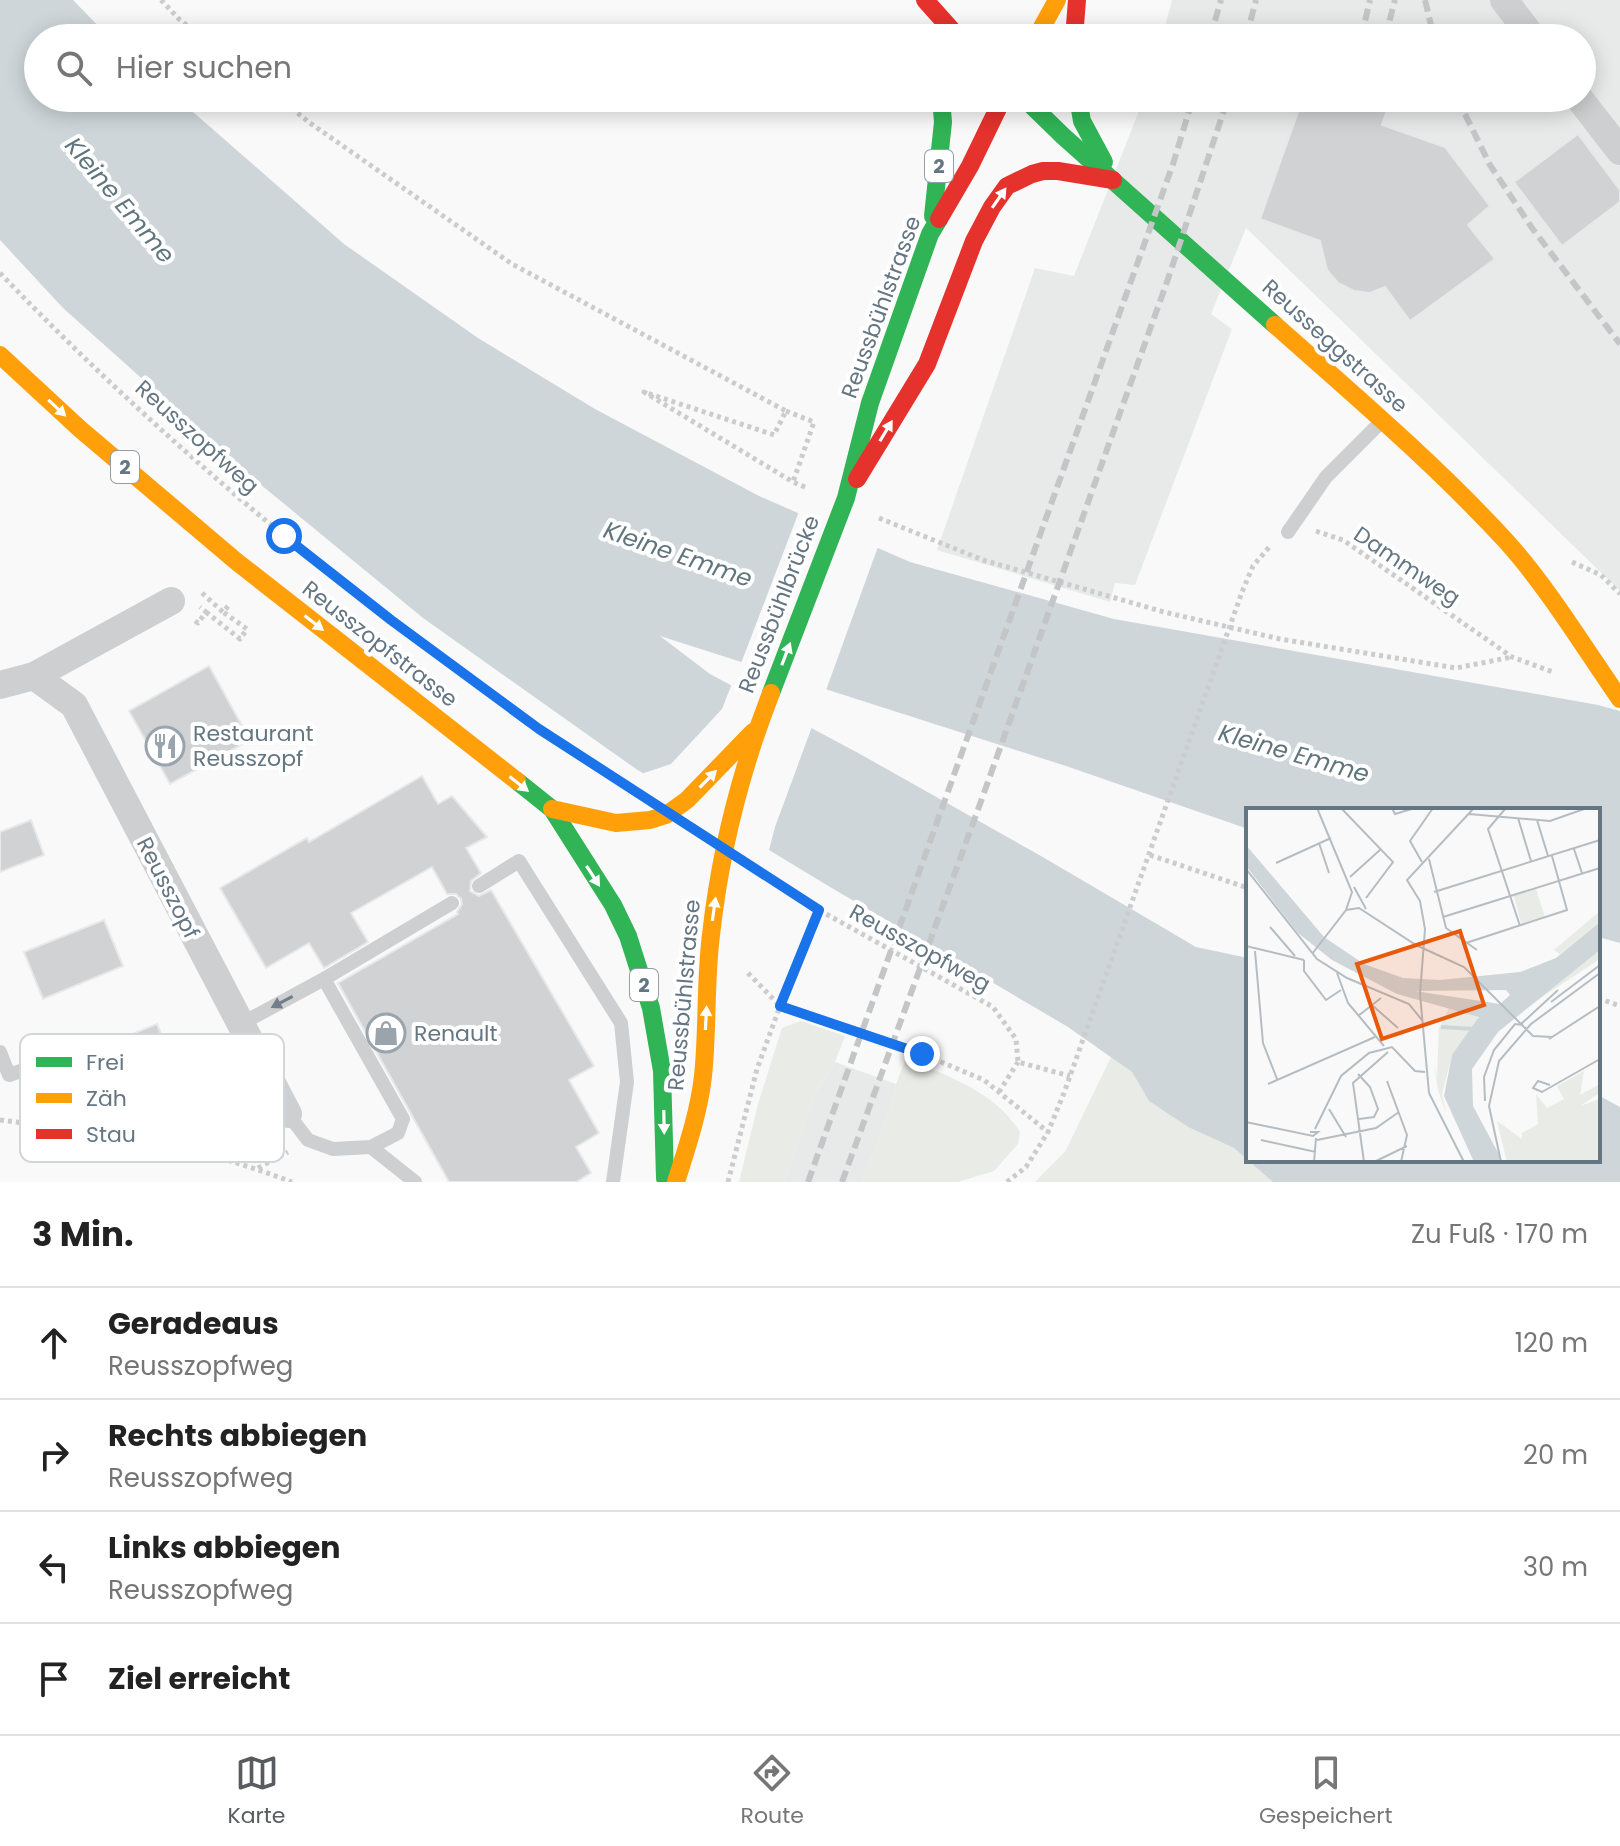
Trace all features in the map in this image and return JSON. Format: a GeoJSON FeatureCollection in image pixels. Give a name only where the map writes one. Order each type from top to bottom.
{"type":"FeatureCollection","features":[{"type":"Feature","properties":{"kind":"main road"},"geometry":{"type":"LineString","coordinates":[[912,0],[919,23]]}},
{"type":"Feature","properties":{"kind":"main road"},"geometry":{"type":"LineString","coordinates":[[925,0],[946,24]]}},
{"type":"Feature","properties":{"kind":"main road"},"geometry":{"type":"LineString","coordinates":[[1044,24],[1057,0]]}},
{"type":"Feature","properties":{"kind":"main road"},"geometry":{"type":"LineString","coordinates":[[1075,24],[1077,0]]}},
{"type":"Feature","properties":{"kind":"main road","name":"2"},"geometry":{"type":"LineString","coordinates":[[930,234],[942,112]]}},
{"type":"Feature","properties":{"kind":"main road","name":"Reussbühlstrasse"},"geometry":{"type":"LineString","coordinates":[[846,498],[870,403],[930,234],[970,166],[996,112]]}},
{"type":"Feature","properties":{"kind":"main road","name":"Reusseggstrasse"},"geometry":{"type":"LineString","coordinates":[[1039,112],[1431,463],[1507,543],[1536,579],[1620,699]]}},
{"type":"Feature","properties":{"kind":"main road"},"geometry":{"type":"LineString","coordinates":[[1080,112],[1082,121],[1113,180]]}},
{"type":"Feature","properties":{"kind":"main road"},"geometry":{"type":"LineString","coordinates":[[846,498],[927,364],[974,241],[1007,186],[1043,171],[1113,180]]}},
{"type":"Feature","properties":{"kind":"main road","name":"Reusszopfstrasse"},"geometry":{"type":"LineString","coordinates":[[0,355],[80,429],[237,562],[552,809],[613,905],[639,967],[651,1008],[662,1071],[665,1182]]}},
{"type":"Feature","properties":{"kind":"main road","name":"Reussbühlbrücke"},"geometry":{"type":"LineString","coordinates":[[723,857],[758,727],[846,498]]}},
{"type":"Feature","properties":{"kind":"main road","name":"Reussbühlbrücke"},"geometry":{"type":"LineString","coordinates":[[650,820],[666,815],[687,800],[758,727]]}},
{"type":"Feature","properties":{"kind":"main road","name":"Reusszopfstrasse"},"geometry":{"type":"LineString","coordinates":[[552,809],[616,823],[650,820]]}},
{"type":"Feature","properties":{"kind":"main road","name":"Reussbühlstrasse"},"geometry":{"type":"LineString","coordinates":[[676,1182],[700,1096],[710,939],[723,857]]}},
{"type":"Feature","properties":{"kind":"street"},"geometry":{"type":"LineString","coordinates":[[1504,0],[1522,24]]}},
{"type":"Feature","properties":{"kind":"street"},"geometry":{"type":"LineString","coordinates":[[1590,112],[1620,151]]}},
{"type":"Feature","properties":{"kind":"street"},"geometry":{"type":"LineString","coordinates":[[0,685],[34,676],[171,601]]}},
{"type":"Feature","properties":{"kind":"street","name":"Reusszopf"},"geometry":{"type":"LineString","coordinates":[[34,676],[74,705],[244,1034]]}},
{"type":"Feature","properties":{"kind":"street","name":"Reusszopf"},"geometry":{"type":"LineString","coordinates":[[284,1107],[288,1114]]}},
{"type":"Feature","properties":{"kind":"lane"},"geometry":{"type":"LineString","coordinates":[[1288,532],[1326,477],[1382,421]]}},
{"type":"Feature","properties":{"kind":"lane"},"geometry":{"type":"LineString","coordinates":[[479,886],[519,861],[621,1023],[627,1082],[613,1182]]}},
{"type":"Feature","properties":{"kind":"lane"},"geometry":{"type":"LineString","coordinates":[[239,1025],[452,903]]}},
{"type":"Feature","properties":{"kind":"lane"},"geometry":{"type":"LineString","coordinates":[[288,1114],[308,1140],[333,1149],[371,1147],[398,1133],[403,1119],[324,979]]}},
{"type":"Feature","properties":{"kind":"lane"},"geometry":{"type":"LineString","coordinates":[[0,1052],[9,1075],[20,1071]]}},
{"type":"Feature","properties":{"kind":"lane"},"geometry":{"type":"LineString","coordinates":[[371,1147],[415,1182]]}},
{"type":"Feature","properties":{"kind":"path"},"geometry":{"type":"LineString","coordinates":[[161,0],[185,24]]}},
{"type":"Feature","properties":{"kind":"path"},"geometry":{"type":"LineString","coordinates":[[296,112],[512,264],[786,411],[814,422],[793,482]]}},
{"type":"Feature","properties":{"kind":"path","name":"Reusszopfweg"},"geometry":{"type":"LineString","coordinates":[[0,273],[160,428],[284,536],[526,720],[619,781]]}},
{"type":"Feature","properties":{"kind":"path"},"geometry":{"type":"LineString","coordinates":[[786,411],[774,435],[644,392],[808,488]]}},
{"type":"Feature","properties":{"kind":"path"},"geometry":{"type":"LineString","coordinates":[[866,512],[983,560],[1164,612],[1280,639],[1456,668],[1512,657]]}},
{"type":"Feature","properties":{"kind":"path","name":"Dammweg"},"geometry":{"type":"LineString","coordinates":[[1288,532],[1311,530],[1343,540],[1512,657],[1556,673]]}},
{"type":"Feature","properties":{"kind":"path"},"geometry":{"type":"LineString","coordinates":[[1007,1182],[1026,1167],[1048,1132],[1253,566],[1268,547],[1288,532]]}},
{"type":"Feature","properties":{"kind":"path"},"geometry":{"type":"LineString","coordinates":[[1562,566],[1572,561],[1601,575],[1620,594]]}},
{"type":"Feature","properties":{"kind":"path"},"geometry":{"type":"LineString","coordinates":[[206,612],[240,639],[247,629],[223,612]]}},
{"type":"Feature","properties":{"kind":"path"},"geometry":{"type":"LineString","coordinates":[[1150,855],[1246,887]]}},
{"type":"Feature","properties":{"kind":"path","name":"Reusszopfweg"},"geometry":{"type":"LineString","coordinates":[[752,867],[819,910],[993,1007],[1016,1039],[1018,1062]]}},
{"type":"Feature","properties":{"kind":"path","name":"Reusszopfweg"},"geometry":{"type":"LineString","coordinates":[[728,1182],[757,1069],[819,910]]}},
{"type":"Feature","properties":{"kind":"path"},"geometry":{"type":"LineString","coordinates":[[748,973],[780,1006],[922,1054],[984,1080],[1048,1132]]}},
{"type":"Feature","properties":{"kind":"path"},"geometry":{"type":"LineString","coordinates":[[1600,999],[1620,1006]]}},
{"type":"Feature","properties":{"kind":"path"},"geometry":{"type":"LineString","coordinates":[[999,1092],[1018,1062],[1070,1076]]}},
{"type":"Feature","properties":{"kind":"path"},"geometry":{"type":"LineString","coordinates":[[0,1120],[20,1123]]}},
{"type":"Feature","properties":{"kind":"path"},"geometry":{"type":"LineString","coordinates":[[284,1154],[308,1140]]}},
{"type":"Feature","properties":{"kind":"path"},"geometry":{"type":"LineString","coordinates":[[234,1162],[292,1182]]}},
{"type":"Feature","properties":{"kind":"path"},"geometry":{"type":"LineString","coordinates":[[257,1169],[269,1162]]}},
{"type":"Feature","properties":{"kind":"shaded area"},"geometry":{"type":"Polygon","coordinates":[[[1172,0],[1620,0],[1620,591],[1246,228],[1211,314],[1232,329],[1135,585],[1115,583],[1110,602],[937,550],[1035,268],[1074,276],[1138,112],[1596,112],[1596,24],[1166,24],[1172,0]]]}},
{"type":"Feature","properties":{"kind":"shaded area"},"geometry":{"type":"Polygon","coordinates":[[[801,1021],[845,1036],[835,1062],[816,1093],[784,1182],[739,1182],[758,1104],[782,1028],[801,1021]]]}},
{"type":"Feature","properties":{"kind":"shaded area"},"geometry":{"type":"Polygon","coordinates":[[[1111,1057],[1132,1072],[1149,1101],[1188,1127],[1234,1148],[1246,1162],[1250,1162],[1273,1182],[1035,1182],[1065,1152],[1111,1057]]]}},
{"type":"Feature","properties":{"kind":"shaded area"},"geometry":{"type":"Polygon","coordinates":[[[906,1058],[969,1087],[1010,1118],[1020,1132],[1018,1144],[994,1171],[958,1182],[862,1182],[906,1058]]]}},
{"type":"Feature","properties":{"kind":"shaded area"},"geometry":{"type":"Polygon","coordinates":[[[835,1062],[896,1084],[890,1109],[862,1182],[784,1182],[816,1093],[835,1062]]]}},
{"type":"Feature","properties":{"kind":"water","name":"Kleine Emme"},"geometry":{"type":"Polygon","coordinates":[[[0,0],[73,0],[96,24],[24,24],[24,112],[193,112],[344,244],[478,338],[595,409],[759,496],[910,562],[1114,619],[1620,711],[1620,943],[1600,938],[1600,808],[1246,808],[1246,828],[1066,766],[660,636],[710,674],[860,754],[1196,947],[1246,958],[1246,1158],[1234,1148],[1188,1127],[1149,1101],[1132,1072],[1068,1027],[636,769],[423,618],[260,484],[63,308],[0,240],[0,0]]]}},
{"type":"Feature","properties":{"kind":"water"},"geometry":{"type":"Polygon","coordinates":[[[1600,1096],[1620,1107],[1620,1182],[1273,1182],[1250,1162],[1600,1162],[1600,1096]]]}},
{"type":"Feature","properties":{"kind":"pier"},"geometry":{"type":"Polygon","coordinates":[[[800,509],[879,544],[825,693],[740,666],[800,509]]]}},
{"type":"Feature","properties":{"kind":"pier"},"geometry":{"type":"Polygon","coordinates":[[[733,681],[813,724],[768,854],[638,775],[671,764],[722,709],[733,681]]]}},
{"type":"Feature","properties":{"kind":"building"},"geometry":{"type":"Polygon","coordinates":[[[1298,112],[1386,112],[1382,125],[1445,147],[1490,206],[1468,225],[1495,259],[1410,321],[1385,287],[1370,293],[1354,291],[1338,283],[1327,270],[1320,241],[1260,219],[1298,112]]]}},
{"type":"Feature","properties":{"kind":"building"},"geometry":{"type":"Polygon","coordinates":[[[1578,134],[1620,190],[1620,202],[1562,246],[1514,182],[1578,134]]]}},
{"type":"Feature","properties":{"kind":"building"},"geometry":{"type":"Polygon","coordinates":[[[209,666],[250,740],[170,784],[129,711],[209,666]]]}},
{"type":"Feature","properties":{"kind":"building"},"geometry":{"type":"Polygon","coordinates":[[[422,776],[438,804],[452,796],[487,837],[466,848],[481,873],[471,881],[470,891],[479,896],[491,890],[594,1066],[569,1080],[599,1133],[576,1147],[591,1173],[576,1182],[449,1182],[338,983],[458,914],[461,899],[456,894],[447,894],[432,867],[351,913],[368,942],[324,968],[309,943],[266,968],[220,888],[307,838],[309,842],[422,776]]]}},
{"type":"Feature","properties":{"kind":"building"},"geometry":{"type":"Polygon","coordinates":[[[31,820],[44,855],[0,872],[0,832],[31,820]]]}},
{"type":"Feature","properties":{"kind":"building"},"geometry":{"type":"Polygon","coordinates":[[[104,920],[123,966],[43,999],[24,952],[104,920]]]}},
{"type":"Feature","properties":{"kind":"building"},"geometry":{"type":"Polygon","coordinates":[[[157,1024],[161,1034],[132,1034],[157,1024]]]}},
{"type":"Feature","properties":{"kind":"railway"},"geometry":{"type":"LineString","coordinates":[[1214,24],[1221,0]]}},
{"type":"Feature","properties":{"kind":"railway"},"geometry":{"type":"LineString","coordinates":[[1250,24],[1256,0]]}},
{"type":"Feature","properties":{"kind":"railway"},"geometry":{"type":"LineString","coordinates":[[1364,24],[1370,0]]}},
{"type":"Feature","properties":{"kind":"railway"},"geometry":{"type":"LineString","coordinates":[[1389,24],[1395,0]]}},
{"type":"Feature","properties":{"kind":"railway"},"geometry":{"type":"LineString","coordinates":[[1425,0],[1431,24]]}},
{"type":"Feature","properties":{"kind":"railway"},"geometry":{"type":"LineString","coordinates":[[808,1182],[1173,164],[1189,112]]}},
{"type":"Feature","properties":{"kind":"railway"},"geometry":{"type":"LineString","coordinates":[[842,1182],[1168,279],[1223,112]]}},
{"type":"Feature","properties":{"kind":"railway"},"geometry":{"type":"LineString","coordinates":[[1464,112],[1490,165],[1532,228],[1620,344]]}},
{"type":"Feature","properties":{"kind":"traffic: fast"},"geometry":{"type":"LineString","coordinates":[[933,216],[942,112]]}},
{"type":"Feature","properties":{"kind":"traffic: fast"},"geometry":{"type":"LineString","coordinates":[[1038,112],[1275,325]]}},
{"type":"Feature","properties":{"kind":"traffic: fast"},"geometry":{"type":"LineString","coordinates":[[1080,112],[1082,121],[1104,162]]}},
{"type":"Feature","properties":{"kind":"traffic: fast"},"geometry":{"type":"LineString","coordinates":[[771,693],[846,498],[870,403],[930,234],[939,219]]}},
{"type":"Feature","properties":{"kind":"traffic: fast"},"geometry":{"type":"LineString","coordinates":[[517,781],[552,809],[613,905],[628,936],[651,1008],[662,1071],[665,1178]]}},
{"type":"Feature","properties":{"kind":"traffic: slow"},"geometry":{"type":"LineString","coordinates":[[1044,24],[1057,0]]}},
{"type":"Feature","properties":{"kind":"traffic: slow"},"geometry":{"type":"LineString","coordinates":[[1275,325],[1422,457],[1506,541],[1551,598],[1620,699]]}},
{"type":"Feature","properties":{"kind":"traffic: slow"},"geometry":{"type":"LineString","coordinates":[[0,355],[80,429],[237,562],[517,781]]}},
{"type":"Feature","properties":{"kind":"traffic: slow"},"geometry":{"type":"LineString","coordinates":[[676,1182],[701,1089],[709,953],[720,873],[741,782],[771,693]]}},
{"type":"Feature","properties":{"kind":"traffic: slow"},"geometry":{"type":"LineString","coordinates":[[552,809],[616,823],[650,820],[666,815],[687,800],[753,732]]}},
{"type":"Feature","properties":{"kind":"traffic: jam"},"geometry":{"type":"LineString","coordinates":[[925,0],[946,24]]}},
{"type":"Feature","properties":{"kind":"traffic: jam"},"geometry":{"type":"LineString","coordinates":[[1075,24],[1077,0]]}},
{"type":"Feature","properties":{"kind":"traffic: jam"},"geometry":{"type":"LineString","coordinates":[[939,219],[996,112]]}},
{"type":"Feature","properties":{"kind":"traffic: jam"},"geometry":{"type":"LineString","coordinates":[[857,479],[927,364],[974,241],[1007,186],[1043,171],[1113,180]]}},
{"type":"Feature","properties":{"kind":"place","name":"Restaurant Reusszopf"},"geometry":{"type":"Point","coordinates":[165,746]}},
{"type":"Feature","properties":{"kind":"place","name":"Renault"},"geometry":{"type":"Point","coordinates":[386,1033]}},
{"type":"Feature","properties":{"kind":"route"},"geometry":{"type":"LineString","coordinates":[[284,536],[391,620],[539,729],[819,910],[780,1006],[922,1054]]}}]}
